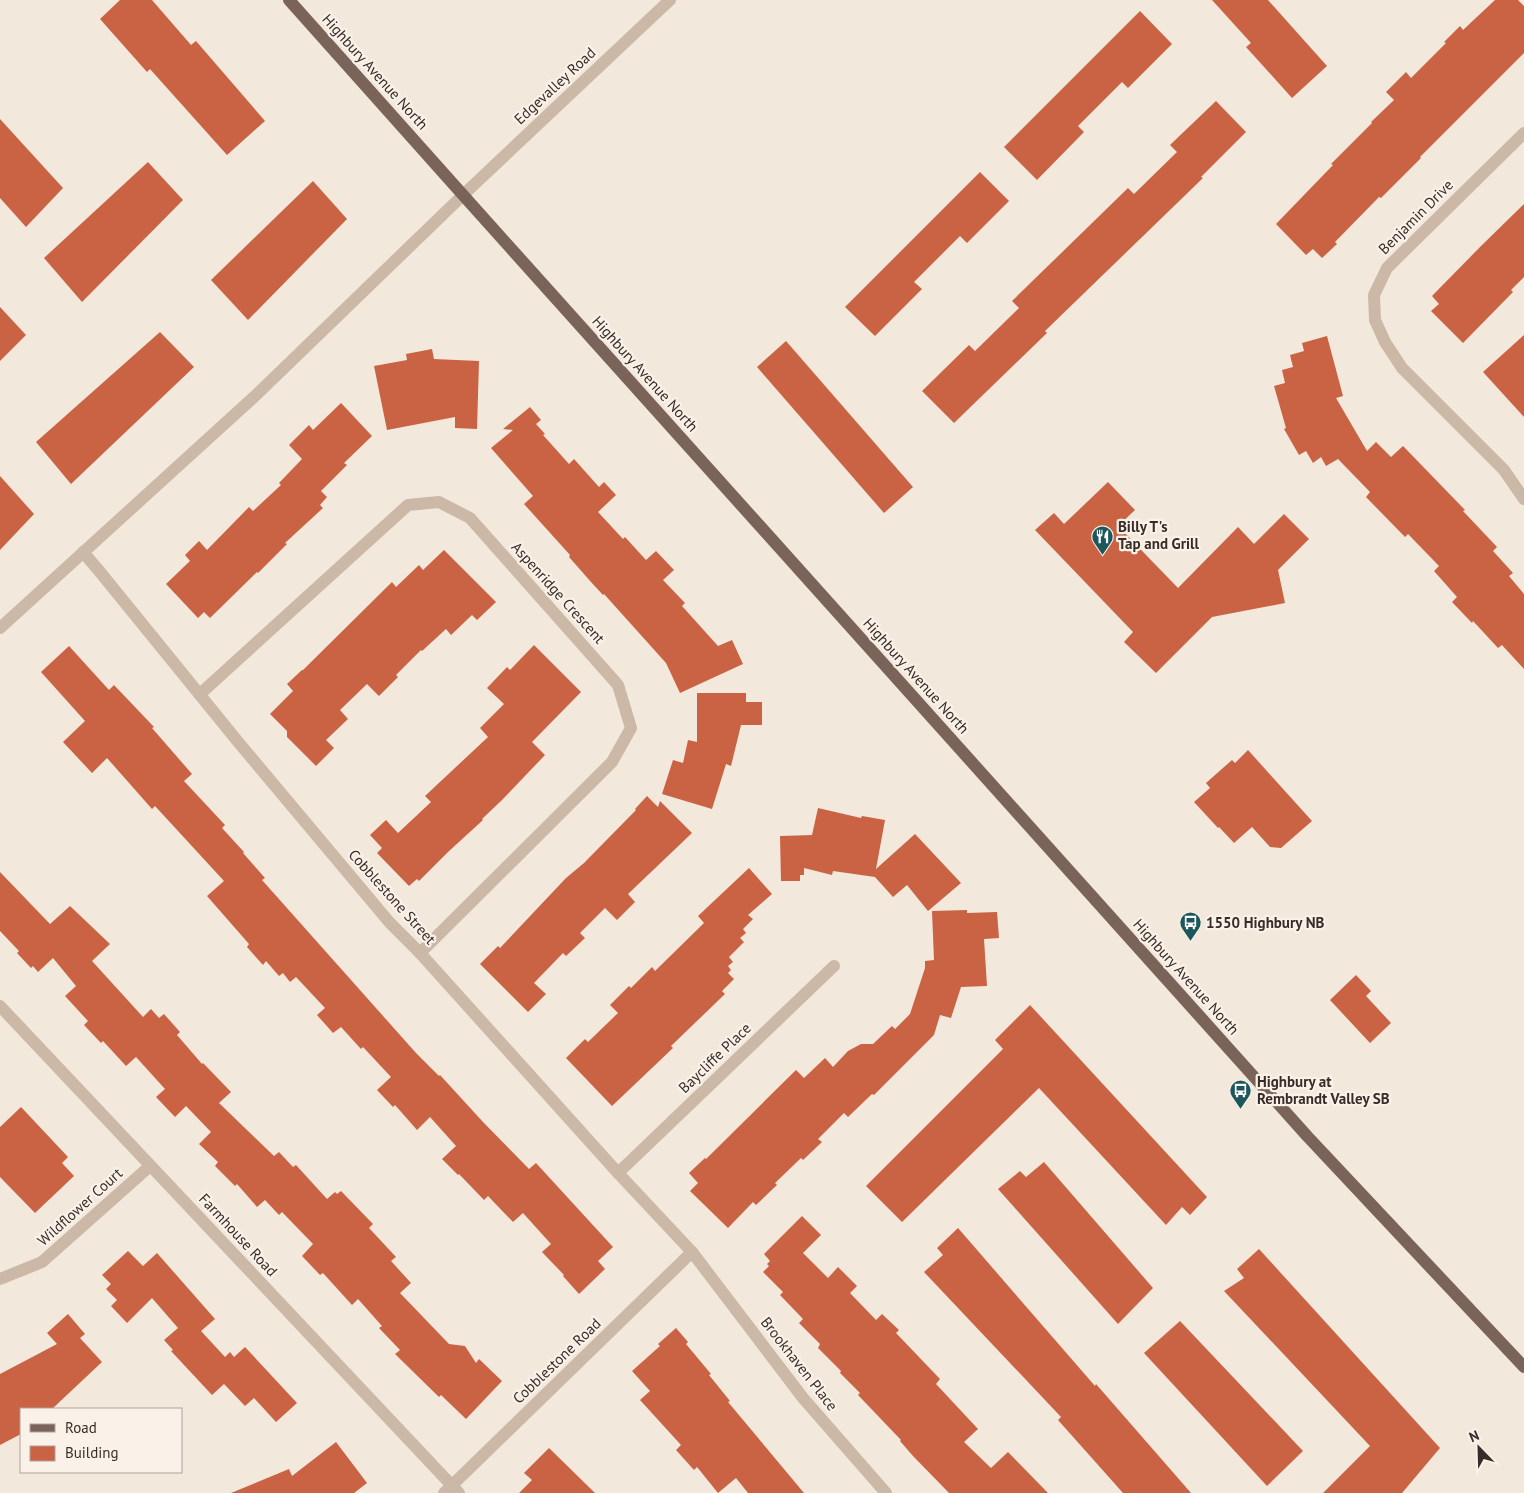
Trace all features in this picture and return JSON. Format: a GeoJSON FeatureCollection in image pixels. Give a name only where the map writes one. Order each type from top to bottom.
{"type":"FeatureCollection","features":[{"type":"Feature","properties":{"kind":"main road","name":"Highbury Avenue North"},"geometry":{"type":"LineString","coordinates":[[289,0],[1308,1137],[1524,1367]]}},
{"type":"Feature","properties":{"kind":"street","name":"Edgevalley Road"},"geometry":{"type":"LineString","coordinates":[[0,628],[254,397],[463,195],[670,0]]}},
{"type":"Feature","properties":{"kind":"street","name":"Benjamin Drive"},"geometry":{"type":"LineString","coordinates":[[1524,133],[1387,268],[1374,295],[1375,320],[1385,342],[1402,368],[1504,470],[1524,498]]}},
{"type":"Feature","properties":{"kind":"street","name":"Aspenridge Crescent"},"geometry":{"type":"LineString","coordinates":[[200,694],[408,505],[439,502],[470,518],[618,685],[631,728],[612,762],[420,953]]}},
{"type":"Feature","properties":{"kind":"street","name":"Cobblestone Street"},"geometry":{"type":"LineString","coordinates":[[82,552],[390,923],[420,953],[618,1173],[692,1252]]}},
{"type":"Feature","properties":{"kind":"street","name":"Baycliffe Place"},"geometry":{"type":"LineString","coordinates":[[618,1173],[834,966]]}},
{"type":"Feature","properties":{"kind":"street","name":"Farmhouse Road"},"geometry":{"type":"LineString","coordinates":[[0,1006],[452,1490]]}},
{"type":"Feature","properties":{"kind":"street","name":"Wildflower Court"},"geometry":{"type":"LineString","coordinates":[[0,1279],[42,1262],[150,1166]]}},
{"type":"Feature","properties":{"kind":"street","name":"Cobblestone Road"},"geometry":{"type":"LineString","coordinates":[[452,1490],[692,1252]]}},
{"type":"Feature","properties":{"kind":"street","name":"Brookhaven Place"},"geometry":{"type":"LineString","coordinates":[[692,1252],[803,1398],[886,1493]]}},
{"type":"Feature","properties":{"kind":"building"},"geometry":{"type":"Polygon","coordinates":[[[120,0],[152,0],[191,45],[196,41],[265,121],[227,155],[150,69],[147,72],[100,19],[120,0]]]}},
{"type":"Feature","properties":{"kind":"building"},"geometry":{"type":"Polygon","coordinates":[[[1212,0],[1268,0],[1327,66],[1292,98],[1246,47],[1251,43],[1212,0]]]}},
{"type":"Feature","properties":{"kind":"building"},"geometry":{"type":"Polygon","coordinates":[[[1495,0],[1518,0],[1524,6],[1524,53],[1381,198],[1379,197],[1322,258],[1313,249],[1306,255],[1276,224],[1333,165],[1331,164],[1394,100],[1386,92],[1406,72],[1411,78],[1460,26],[1463,30],[1495,0]]]}},
{"type":"Feature","properties":{"kind":"building"},"geometry":{"type":"Polygon","coordinates":[[[1140,11],[1172,44],[1128,88],[1122,82],[1078,126],[1084,132],[1037,180],[1004,147],[1140,11]]]}},
{"type":"Feature","properties":{"kind":"building"},"geometry":{"type":"Polygon","coordinates":[[[1216,101],[1246,132],[1201,177],[1203,178],[1045,331],[1047,333],[954,423],[922,391],[969,345],[975,351],[1019,308],[1012,301],[1128,188],[1134,194],[1177,152],[1170,145],[1216,101]]]}},
{"type":"Feature","properties":{"kind":"building"},"geometry":{"type":"Polygon","coordinates":[[[0,119],[63,188],[26,227],[0,198],[0,119]]]}},
{"type":"Feature","properties":{"kind":"building"},"geometry":{"type":"Polygon","coordinates":[[[148,162],[183,200],[82,302],[44,258],[148,162]]]}},
{"type":"Feature","properties":{"kind":"building"},"geometry":{"type":"Polygon","coordinates":[[[980,172],[1009,201],[967,243],[960,236],[914,282],[922,289],[875,336],[845,307],[980,172]]]}},
{"type":"Feature","properties":{"kind":"building"},"geometry":{"type":"Polygon","coordinates":[[[313,181],[347,219],[248,320],[211,280],[313,181]]]}},
{"type":"Feature","properties":{"kind":"building"},"geometry":{"type":"Polygon","coordinates":[[[1524,204],[1524,277],[1511,290],[1513,292],[1463,343],[1431,311],[1439,304],[1432,296],[1524,204]]]}},
{"type":"Feature","properties":{"kind":"building"},"geometry":{"type":"Polygon","coordinates":[[[0,307],[26,335],[0,361],[0,307]]]}},
{"type":"Feature","properties":{"kind":"building"},"geometry":{"type":"Polygon","coordinates":[[[160,332],[194,367],[71,484],[36,442],[160,332]]]}},
{"type":"Feature","properties":{"kind":"building"},"geometry":{"type":"Polygon","coordinates":[[[1524,335],[1524,417],[1483,372],[1524,335]]]}},
{"type":"Feature","properties":{"kind":"building"},"geometry":{"type":"Polygon","coordinates":[[[1327,336],[1343,396],[1336,398],[1367,451],[1376,442],[1391,457],[1403,446],[1465,510],[1463,511],[1497,547],[1493,551],[1513,573],[1509,576],[1524,594],[1524,669],[1502,645],[1498,648],[1452,602],[1457,597],[1434,571],[1439,566],[1408,534],[1405,537],[1366,497],[1370,492],[1338,459],[1326,466],[1321,457],[1313,463],[1306,451],[1299,455],[1284,429],[1286,428],[1274,386],[1285,383],[1282,370],[1293,367],[1290,355],[1304,351],[1302,343],[1327,336]]]}},
{"type":"Feature","properties":{"kind":"building"},"geometry":{"type":"Polygon","coordinates":[[[786,341],[913,487],[884,513],[757,367],[786,341]]]}},
{"type":"Feature","properties":{"kind":"building"},"geometry":{"type":"Polygon","coordinates":[[[432,349],[434,359],[479,361],[477,429],[455,428],[455,417],[387,430],[374,366],[407,360],[406,354],[432,349]]]}},
{"type":"Feature","properties":{"kind":"building"},"geometry":{"type":"Polygon","coordinates":[[[341,403],[372,436],[344,463],[347,465],[321,491],[327,497],[320,505],[323,508],[210,618],[204,612],[198,618],[166,584],[190,561],[185,555],[199,541],[207,550],[249,507],[253,511],[281,485],[279,483],[302,459],[289,445],[309,425],[313,430],[341,403]]]}},
{"type":"Feature","properties":{"kind":"building"},"geometry":{"type":"Polygon","coordinates":[[[530,407],[541,420],[536,424],[545,434],[543,435],[569,464],[574,459],[599,487],[604,482],[616,495],[598,512],[646,560],[656,551],[674,570],[663,580],[685,603],[682,606],[718,646],[732,640],[743,664],[680,693],[666,663],[591,582],[569,557],[570,555],[524,504],[533,496],[491,448],[513,430],[503,429],[530,407]]]}},
{"type":"Feature","properties":{"kind":"building"},"geometry":{"type":"Polygon","coordinates":[[[0,476],[34,514],[0,550],[0,476]]]}},
{"type":"Feature","properties":{"kind":"building"},"geometry":{"type":"Polygon","coordinates":[[[1108,482],[1135,510],[1118,526],[1178,588],[1238,527],[1254,544],[1284,514],[1309,539],[1278,570],[1285,603],[1212,617],[1156,673],[1124,642],[1133,632],[1035,530],[1054,513],[1064,524],[1108,482]]]}},
{"type":"Feature","properties":{"kind":"building"},"geometry":{"type":"Polygon","coordinates":[[[444,550],[496,602],[477,620],[472,615],[451,635],[446,629],[396,675],[398,677],[379,696],[367,684],[340,710],[348,719],[326,740],[334,748],[316,766],[287,737],[287,731],[270,714],[293,691],[287,684],[392,582],[396,587],[419,565],[423,570],[444,550]]]}},
{"type":"Feature","properties":{"kind":"building"},"geometry":{"type":"Polygon","coordinates":[[[534,645],[581,692],[532,742],[545,755],[483,820],[419,881],[417,879],[409,886],[377,853],[382,848],[370,835],[386,820],[398,833],[431,802],[425,796],[488,737],[480,728],[504,704],[487,688],[507,667],[510,670],[534,645]]]}},
{"type":"Feature","properties":{"kind":"building"},"geometry":{"type":"Polygon","coordinates":[[[69,646],[109,690],[114,685],[154,727],[152,728],[192,774],[184,781],[225,825],[222,828],[265,878],[262,880],[416,1053],[440,1075],[529,1169],[536,1163],[613,1247],[598,1261],[605,1269],[579,1294],[542,1252],[551,1244],[523,1213],[513,1222],[488,1196],[484,1200],[458,1175],[442,1159],[456,1146],[430,1117],[417,1130],[395,1105],[393,1107],[377,1090],[391,1077],[341,1027],[333,1033],[317,1015],[325,1008],[296,977],[290,982],[283,973],[279,976],[266,961],[263,965],[247,947],[249,944],[207,896],[224,881],[155,806],[152,809],[107,758],[92,773],[63,742],[85,721],[41,672],[69,646]]]}},
{"type":"Feature","properties":{"kind":"building"},"geometry":{"type":"Polygon","coordinates":[[[697,693],[746,693],[746,702],[762,702],[762,725],[741,725],[731,766],[726,764],[712,809],[662,794],[673,760],[683,763],[688,740],[697,742],[697,693]]]}},
{"type":"Feature","properties":{"kind":"building"},"geometry":{"type":"Polygon","coordinates":[[[1248,750],[1312,821],[1281,848],[1270,847],[1252,827],[1234,843],[1194,802],[1210,788],[1206,783],[1232,760],[1235,763],[1248,750]]]}},
{"type":"Feature","properties":{"kind":"building"},"geometry":{"type":"Polygon","coordinates":[[[647,796],[658,807],[660,801],[692,833],[628,894],[635,902],[617,920],[605,908],[580,933],[585,938],[566,956],[563,953],[534,983],[546,994],[528,1012],[480,964],[498,946],[500,948],[566,878],[584,863],[636,810],[647,796]]]}},
{"type":"Feature","properties":{"kind":"building"},"geometry":{"type":"Polygon","coordinates":[[[818,808],[861,818],[862,816],[885,820],[876,869],[915,834],[961,883],[928,911],[907,885],[893,897],[875,877],[833,871],[832,875],[804,868],[804,875],[800,875],[800,881],[781,881],[780,836],[812,835],[818,808]]]}},
{"type":"Feature","properties":{"kind":"building"},"geometry":{"type":"Polygon","coordinates":[[[749,868],[772,894],[748,915],[753,919],[743,929],[746,933],[740,938],[744,942],[729,957],[733,962],[728,966],[731,970],[728,973],[734,979],[722,991],[725,994],[671,1046],[673,1048],[612,1106],[566,1058],[585,1039],[588,1042],[618,1013],[610,1005],[652,967],[655,971],[704,923],[698,916],[749,868]]]}},
{"type":"Feature","properties":{"kind":"building"},"geometry":{"type":"Polygon","coordinates":[[[0,872],[50,924],[70,906],[110,944],[92,961],[143,1017],[151,1009],[159,1018],[164,1014],[180,1032],[177,1035],[202,1064],[231,1092],[219,1103],[274,1156],[279,1152],[293,1167],[296,1165],[327,1199],[335,1192],[337,1194],[341,1191],[373,1224],[369,1228],[396,1257],[391,1261],[411,1283],[400,1293],[449,1344],[465,1346],[476,1363],[479,1359],[502,1381],[466,1419],[441,1395],[439,1397],[395,1354],[400,1350],[379,1328],[382,1326],[358,1299],[352,1305],[323,1273],[320,1275],[302,1256],[313,1244],[282,1212],[279,1215],[265,1200],[257,1207],[237,1184],[235,1186],[215,1166],[218,1162],[199,1144],[211,1132],[186,1106],[175,1117],[156,1097],[165,1089],[136,1057],[126,1066],[103,1041],[101,1043],[84,1025],[88,1021],[65,996],[76,986],[53,958],[38,972],[33,966],[31,968],[17,953],[19,951],[0,931],[0,872]]]}},
{"type":"Feature","properties":{"kind":"building"},"geometry":{"type":"Polygon","coordinates":[[[967,910],[967,913],[997,912],[999,938],[984,939],[987,986],[961,987],[951,1018],[940,1015],[934,1035],[874,1095],[872,1094],[848,1117],[844,1113],[818,1139],[822,1142],[803,1160],[801,1158],[775,1183],[777,1185],[756,1205],[753,1202],[728,1228],[690,1191],[698,1183],[689,1173],[706,1159],[796,1070],[804,1078],[825,1058],[833,1067],[848,1051],[861,1044],[873,1044],[892,1026],[895,1029],[910,1014],[925,968],[925,961],[934,960],[932,911],[967,910]]]}},
{"type":"Feature","properties":{"kind":"building"},"geometry":{"type":"Polygon","coordinates":[[[1356,975],[1371,991],[1366,996],[1391,1023],[1370,1043],[1330,1000],[1356,975]]]}},
{"type":"Feature","properties":{"kind":"building"},"geometry":{"type":"Polygon","coordinates":[[[1030,1005],[1207,1197],[1190,1215],[1182,1207],[1166,1225],[1039,1088],[902,1222],[866,1186],[1003,1049],[995,1040],[1030,1005]]]}},
{"type":"Feature","properties":{"kind":"building"},"geometry":{"type":"Polygon","coordinates":[[[21,1107],[68,1157],[62,1163],[74,1176],[35,1213],[0,1177],[0,1127],[21,1107]]]}},
{"type":"Feature","properties":{"kind":"building"},"geometry":{"type":"Polygon","coordinates":[[[1044,1162],[1153,1288],[1118,1324],[998,1189],[1020,1171],[1026,1177],[1044,1162]]]}},
{"type":"Feature","properties":{"kind":"building"},"geometry":{"type":"Polygon","coordinates":[[[802,1216],[821,1235],[803,1253],[828,1278],[838,1267],[857,1286],[850,1293],[876,1320],[882,1314],[899,1330],[896,1333],[940,1379],[936,1384],[978,1429],[964,1442],[991,1468],[1008,1452],[1048,1493],[949,1493],[858,1395],[860,1393],[818,1348],[820,1344],[799,1323],[803,1319],[780,1295],[783,1292],[763,1272],[769,1266],[767,1264],[770,1261],[764,1254],[802,1216]]]}},
{"type":"Feature","properties":{"kind":"building"},"geometry":{"type":"Polygon","coordinates":[[[958,1228],[1191,1493],[1123,1493],[1058,1420],[1061,1417],[924,1272],[943,1255],[937,1248],[958,1228]]]}},
{"type":"Feature","properties":{"kind":"building"},"geometry":{"type":"Polygon","coordinates":[[[1259,1249],[1440,1448],[1402,1493],[1323,1493],[1370,1446],[1224,1291],[1244,1278],[1237,1269],[1259,1249]]]}},
{"type":"Feature","properties":{"kind":"building"},"geometry":{"type":"Polygon","coordinates":[[[128,1251],[143,1266],[157,1253],[215,1319],[201,1331],[225,1357],[230,1352],[234,1357],[245,1347],[297,1403],[276,1422],[254,1398],[245,1406],[224,1384],[212,1395],[171,1351],[173,1350],[164,1340],[178,1328],[152,1298],[127,1323],[111,1306],[117,1300],[106,1289],[111,1284],[102,1275],[128,1251]]]}},
{"type":"Feature","properties":{"kind":"building"},"geometry":{"type":"Polygon","coordinates":[[[68,1314],[85,1334],[80,1338],[102,1362],[53,1408],[20,1408],[20,1435],[0,1445],[0,1374],[57,1344],[47,1333],[68,1314]]]}},
{"type":"Feature","properties":{"kind":"building"},"geometry":{"type":"Polygon","coordinates":[[[1180,1321],[1303,1451],[1267,1486],[1144,1353],[1180,1321]]]}},
{"type":"Feature","properties":{"kind":"building"},"geometry":{"type":"Polygon","coordinates":[[[676,1328],[730,1401],[728,1402],[804,1493],[748,1493],[736,1478],[718,1493],[697,1467],[694,1470],[676,1450],[681,1445],[640,1400],[650,1391],[632,1371],[660,1346],[658,1344],[676,1328]]]}},
{"type":"Feature","properties":{"kind":"building"},"geometry":{"type":"Polygon","coordinates":[[[336,1442],[367,1483],[354,1493],[231,1493],[289,1469],[292,1476],[336,1442]]]}},
{"type":"Feature","properties":{"kind":"building"},"geometry":{"type":"Polygon","coordinates":[[[549,1448],[595,1493],[519,1493],[532,1480],[524,1473],[549,1448]]]}},
{"type":"Feature","properties":{"kind":"place","name":"Billy T's Tap and Grill"},"geometry":{"type":"Point","coordinates":[1102,555]}},
{"type":"Feature","properties":{"kind":"place","name":"1550 Highbury NB"},"geometry":{"type":"Point","coordinates":[1190,942]}},
{"type":"Feature","properties":{"kind":"place","name":"Highbury at Rembrandt Valley SB"},"geometry":{"type":"Point","coordinates":[1241,1110]}}]}
